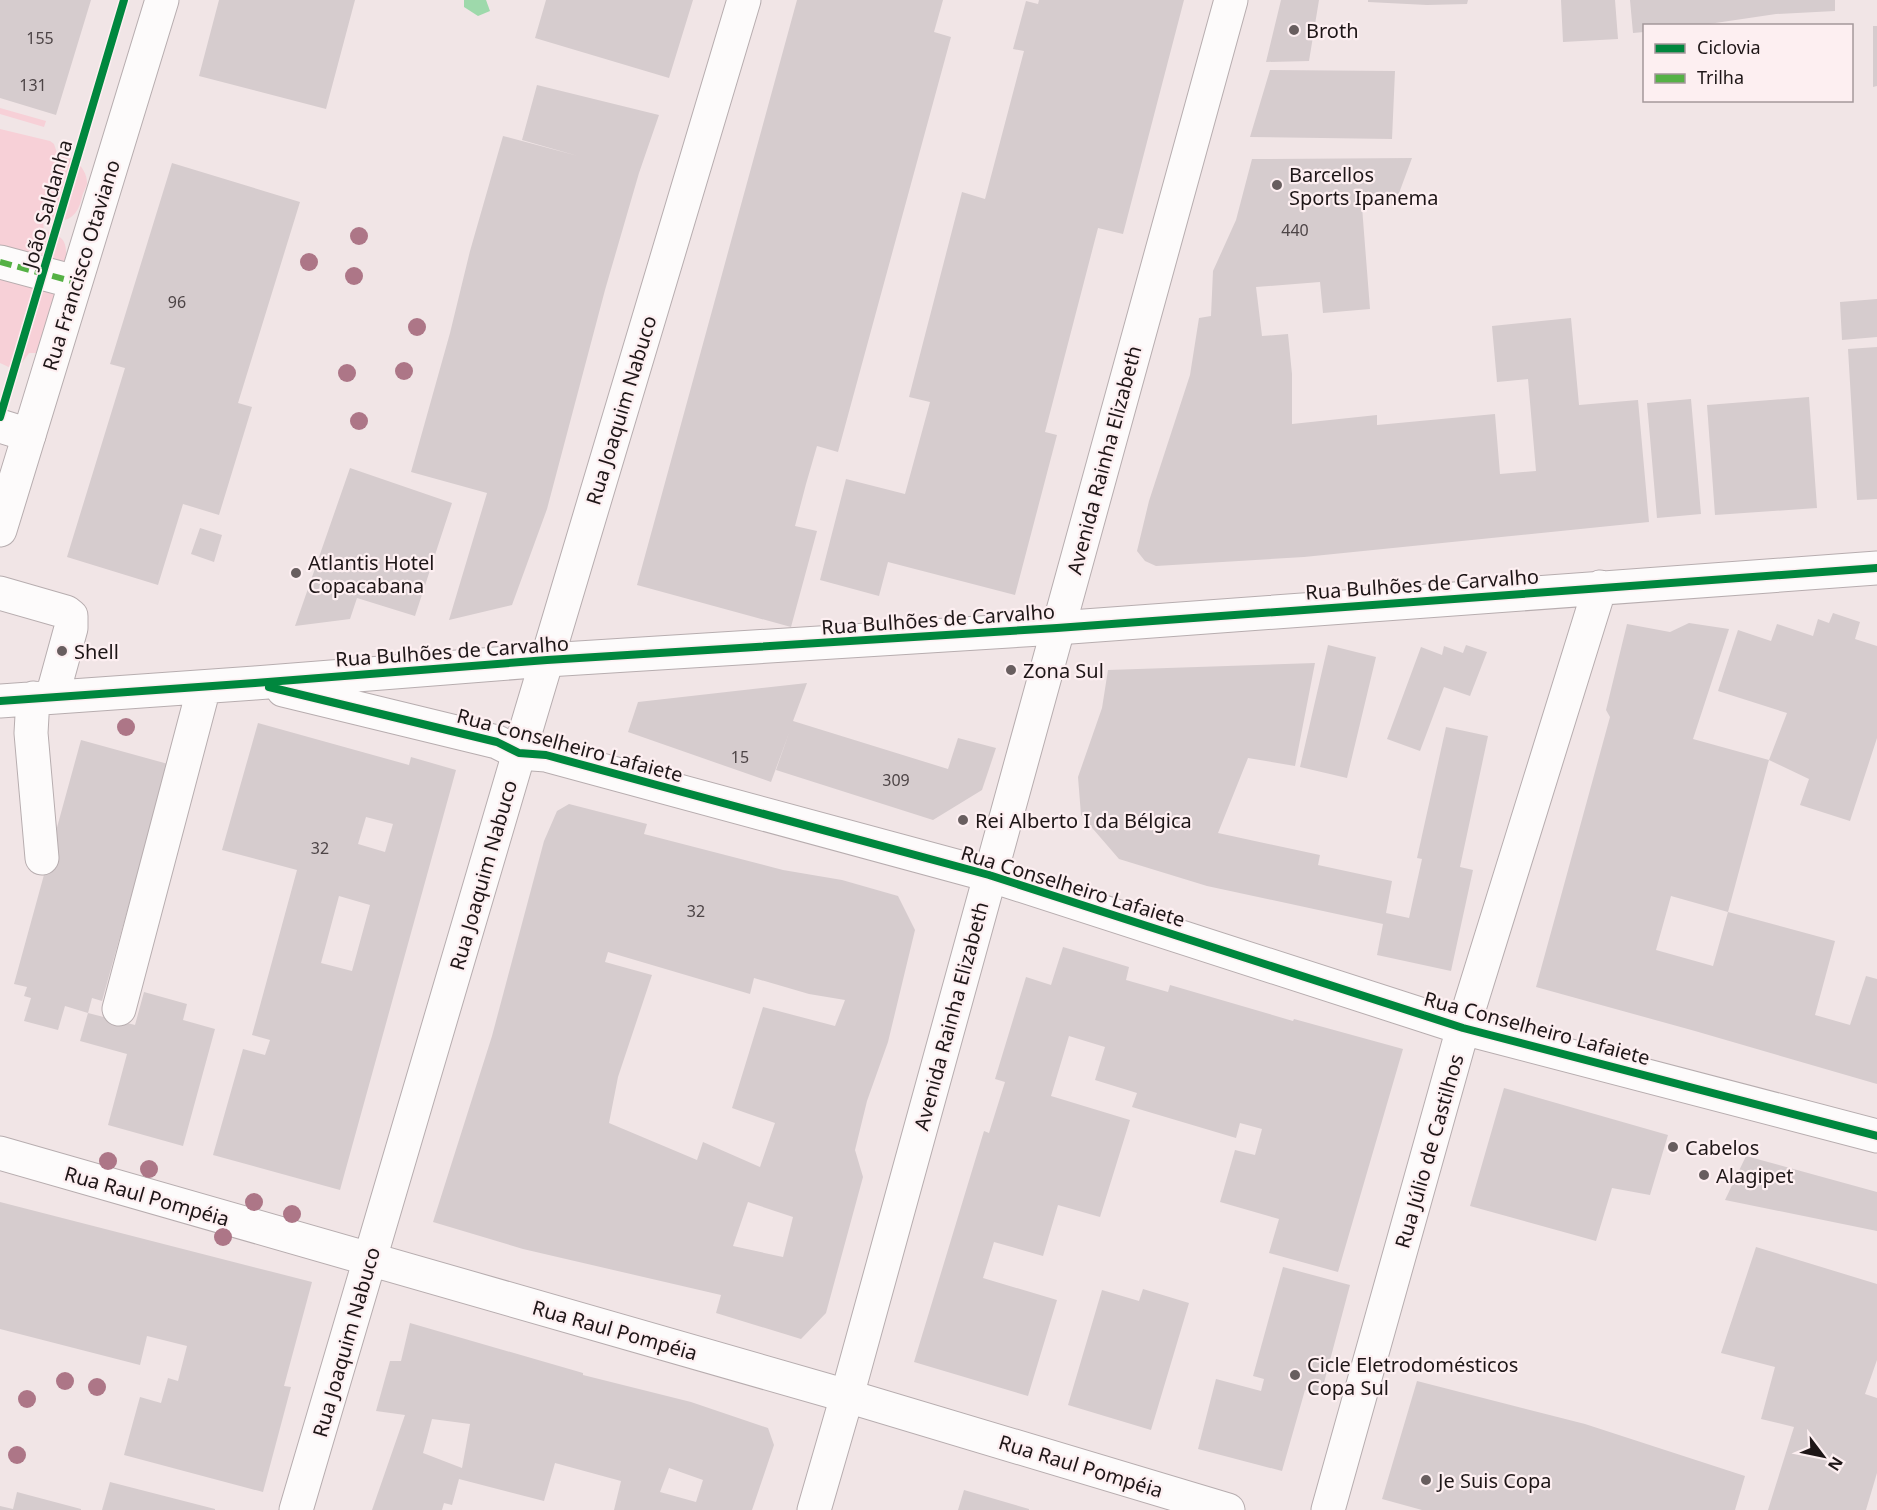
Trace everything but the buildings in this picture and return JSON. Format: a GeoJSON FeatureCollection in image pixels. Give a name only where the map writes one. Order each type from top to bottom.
{"type":"FeatureCollection","features":[{"type":"Feature","properties":{"kind":"main road","name":"Rua Francisco Otaviano"},"geometry":{"type":"LineString","coordinates":[[0,530],[14,430],[75,282],[162,0]]}},
{"type":"Feature","properties":{"kind":"main road","name":"Rua Joaquim Nabuco"},"geometry":{"type":"LineString","coordinates":[[296,1510],[744,0]]}},
{"type":"Feature","properties":{"kind":"main road","name":"Avenida Rainha Elizabeth"},"geometry":{"type":"LineString","coordinates":[[814,1510],[1231,0]]}},
{"type":"Feature","properties":{"kind":"main road"},"geometry":{"type":"LineString","coordinates":[[0,262],[75,282]]}},
{"type":"Feature","properties":{"kind":"main road","name":"Rua Bulhões de Carvalho"},"geometry":{"type":"LineString","coordinates":[[0,700],[204,687],[547,660],[1057,628],[1877,568]]}},
{"type":"Feature","properties":{"kind":"main road","name":"Rua Júlio de Castilhos"},"geometry":{"type":"LineString","coordinates":[[1328,1510],[1463,1028],[1600,587]]}},
{"type":"Feature","properties":{"kind":"main road"},"geometry":{"type":"LineString","coordinates":[[0,593],[66,612],[71,616],[71,628],[31,733],[42,858]]}},
{"type":"Feature","properties":{"kind":"main road","name":"Rua Conselheiro Lafaiete"},"geometry":{"type":"LineString","coordinates":[[255,683],[497,742],[519,753],[546,754],[989,875],[1463,1028],[1877,1136]]}},
{"type":"Feature","properties":{"kind":"main road"},"geometry":{"type":"LineString","coordinates":[[119,1009],[204,687]]}},
{"type":"Feature","properties":{"kind":"main road","name":"Rua Raul Pompéia"},"geometry":{"type":"LineString","coordinates":[[0,1154],[847,1396],[1228,1510]]}},
{"type":"Feature","properties":{"kind":"shaded area"},"geometry":{"type":"Polygon","coordinates":[[[464,0],[486,0],[490,11],[478,16],[464,7],[464,0]]]}},
{"type":"Feature","properties":{"kind":"shaded area"},"geometry":{"type":"Polygon","coordinates":[[[0,108],[46,121],[44,127],[0,114],[0,108]]]}},
{"type":"Feature","properties":{"kind":"shaded area"},"geometry":{"type":"Polygon","coordinates":[[[0,129],[50,141],[54,144],[57,153],[68,156],[82,167],[87,178],[79,207],[71,217],[62,220],[40,219],[43,222],[44,231],[61,238],[65,245],[66,255],[43,353],[29,353],[21,364],[13,369],[0,363],[0,129]]]}},
{"type":"Feature","properties":{"kind":"marked path"},"geometry":{"type":"LineString","coordinates":[[0,262],[75,282]]}},
{"type":"Feature","properties":{"kind":"cycle path","name":"João Saldanha"},"geometry":{"type":"LineString","coordinates":[[0,417],[124,0]]}},
{"type":"Feature","properties":{"kind":"cycle path"},"geometry":{"type":"LineString","coordinates":[[0,701],[547,660],[1057,628],[1877,568]]}},
{"type":"Feature","properties":{"kind":"cycle path"},"geometry":{"type":"LineString","coordinates":[[269,687],[497,742],[519,753],[546,755],[989,875],[1463,1028],[1877,1136]]}},
{"type":"Feature","properties":{"kind":"place","name":"Broth"},"geometry":{"type":"Point","coordinates":[1294,30]}},
{"type":"Feature","properties":{"kind":"place","name":"Barcellos Sports Ipanema"},"geometry":{"type":"Point","coordinates":[1277,185]}},
{"type":"Feature","properties":{"kind":"place","name":"Atlantis Hotel Copacabana"},"geometry":{"type":"Point","coordinates":[296,573]}},
{"type":"Feature","properties":{"kind":"place","name":"Shell"},"geometry":{"type":"Point","coordinates":[62,651]}},
{"type":"Feature","properties":{"kind":"place","name":"Zona Sul"},"geometry":{"type":"Point","coordinates":[1011,670]}},
{"type":"Feature","properties":{"kind":"place","name":"Rei Alberto I da Bélgica"},"geometry":{"type":"Point","coordinates":[963,820]}},
{"type":"Feature","properties":{"kind":"place","name":"Cabelos"},"geometry":{"type":"Point","coordinates":[1673,1147]}},
{"type":"Feature","properties":{"kind":"place","name":"Alagipet"},"geometry":{"type":"Point","coordinates":[1704,1175]}},
{"type":"Feature","properties":{"kind":"place","name":"Cicle Eletrodomésticos Copa Sul"},"geometry":{"type":"Point","coordinates":[1295,1375]}},
{"type":"Feature","properties":{"kind":"place","name":"Je Suis Copa"},"geometry":{"type":"Point","coordinates":[1426,1480]}}]}
